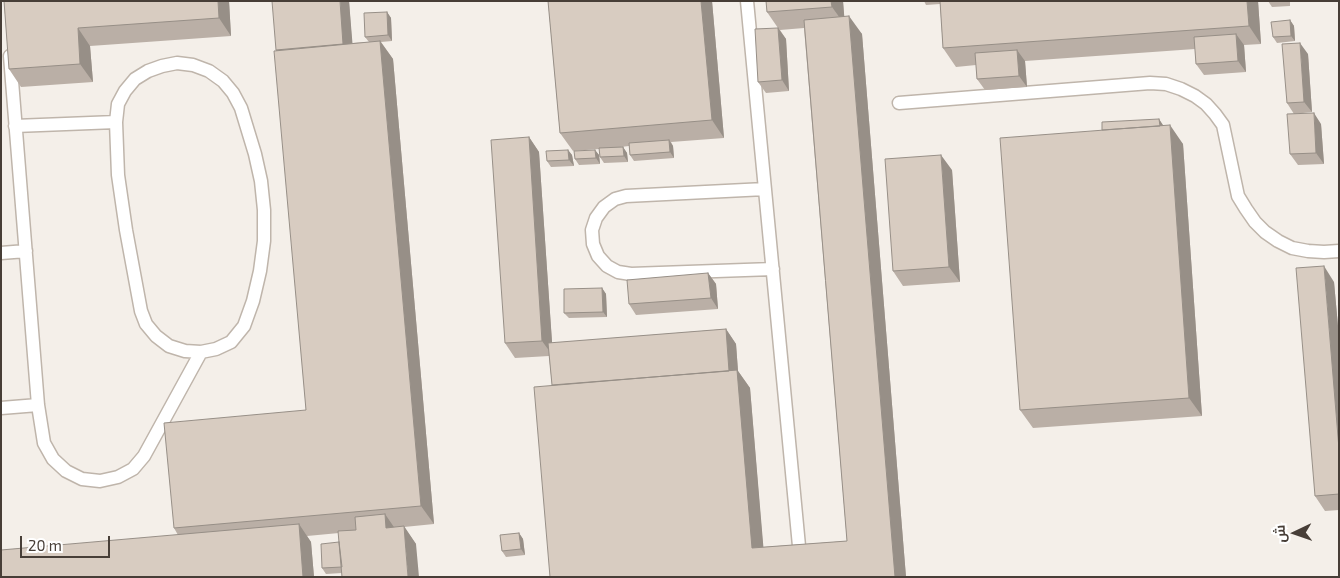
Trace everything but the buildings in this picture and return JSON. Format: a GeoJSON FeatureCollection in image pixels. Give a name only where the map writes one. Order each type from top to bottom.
{"type":"FeatureCollection","features":[{"type":"Feature","properties":{"kind":"lane"},"geometry":{"type":"LineString","coordinates":[[747,1],[799,546]]}},
{"type":"Feature","properties":{"kind":"lane"},"geometry":{"type":"LineString","coordinates":[[8,40],[38,405],[44,444],[53,459],[66,471],[82,478],[100,481],[118,477],[133,468],[144,456],[200,352]]}},
{"type":"Feature","properties":{"kind":"lane"},"geometry":{"type":"LineString","coordinates":[[177,63],[194,65],[209,71],[223,81],[241,108],[256,154],[261,181],[264,241],[253,301],[244,326],[231,342],[216,349],[200,352],[184,351],[169,346],[156,336],[146,324],[126,230],[118,175],[116,122],[118,104],[125,91],[135,79],[148,71],[177,63]]}},
{"type":"Feature","properties":{"kind":"lane"},"geometry":{"type":"LineString","coordinates":[[899,103],[1150,83],[1166,84],[1181,89],[1206,104],[1223,125],[1238,196],[1255,222],[1265,232],[1292,248],[1308,251],[1339,251]]}},
{"type":"Feature","properties":{"kind":"lane"},"geometry":{"type":"LineString","coordinates":[[15,126],[116,122]]}},
{"type":"Feature","properties":{"kind":"lane"},"geometry":{"type":"LineString","coordinates":[[765,189],[626,196],[615,199],[604,207],[596,218],[592,230],[593,244],[598,256],[607,266],[618,272],[631,274],[772,269]]}},
{"type":"Feature","properties":{"kind":"lane"},"geometry":{"type":"LineString","coordinates":[[1,253],[26,251]]}},
{"type":"Feature","properties":{"kind":"lane"},"geometry":{"type":"LineString","coordinates":[[1,408],[38,405]]}}]}
